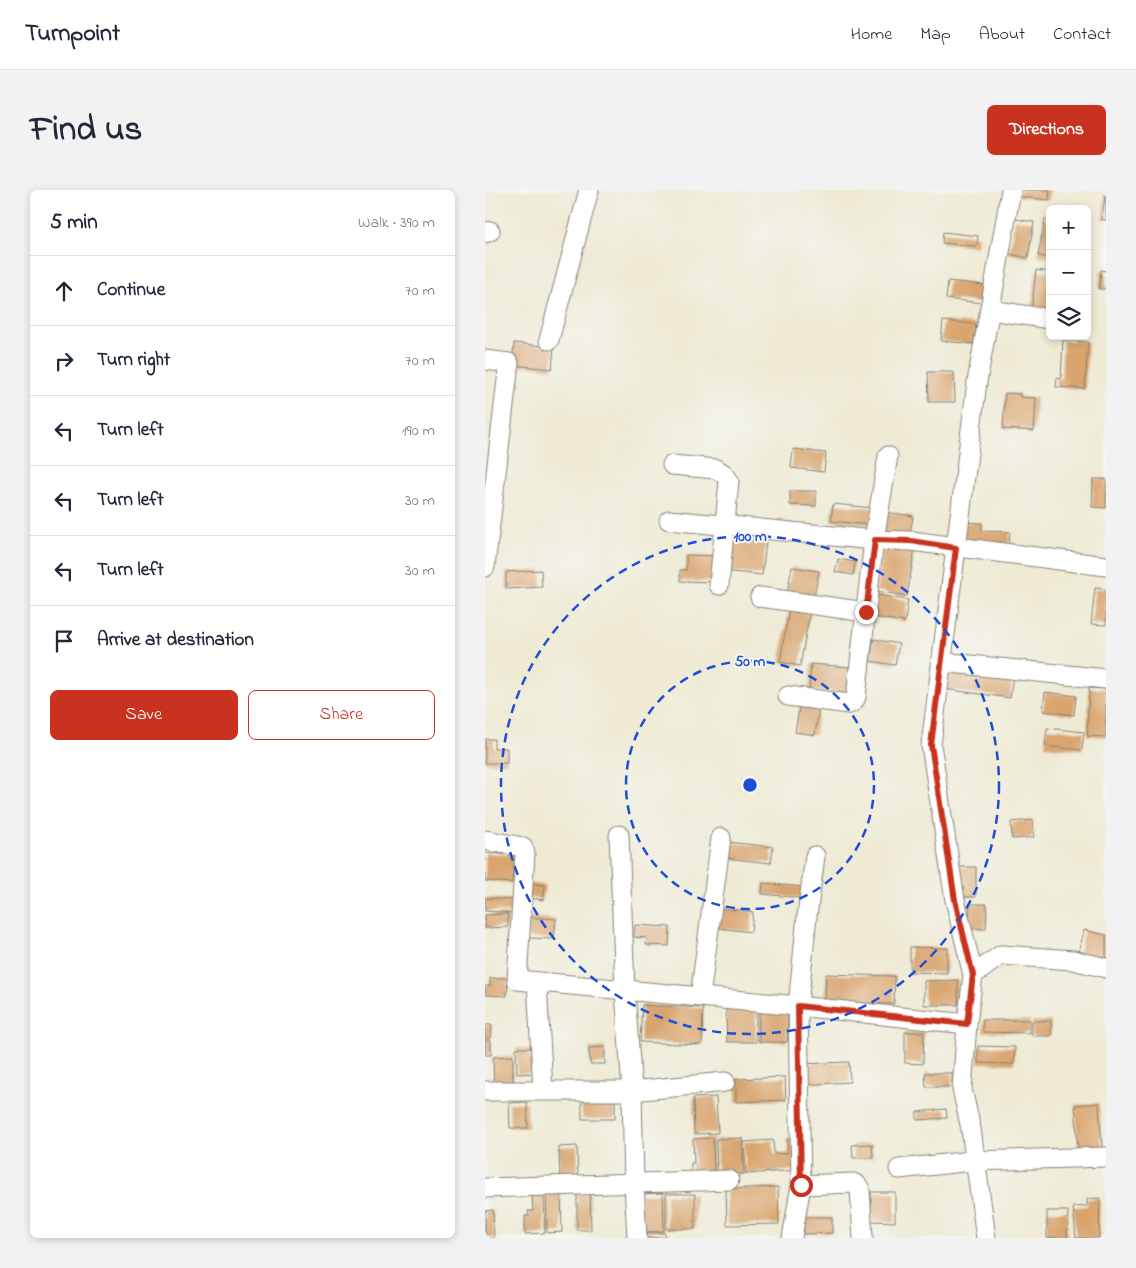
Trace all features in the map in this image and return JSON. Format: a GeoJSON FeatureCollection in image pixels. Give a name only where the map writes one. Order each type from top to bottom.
{"type":"FeatureCollection","features":[{"type":"Feature","properties":{"kind":"street"},"geometry":{"type":"LineString","coordinates":[[549,340],[589,190]]}},
{"type":"Feature","properties":{"kind":"street"},"geometry":{"type":"LineString","coordinates":[[986,1238],[976,1161],[962,1089],[973,975],[955,900],[931,745],[977,382],[1011,190]]}},
{"type":"Feature","properties":{"kind":"street"},"geometry":{"type":"LineString","coordinates":[[990,310],[1046,318]]}},
{"type":"Feature","properties":{"kind":"street"},"geometry":{"type":"LineString","coordinates":[[485,360],[509,363],[485,567]]}},
{"type":"Feature","properties":{"kind":"street"},"geometry":{"type":"LineString","coordinates":[[789,696],[849,704],[856,697],[875,540],[888,456]]}},
{"type":"Feature","properties":{"kind":"street"},"geometry":{"type":"LineString","coordinates":[[672,465],[717,470],[724,474],[729,481],[719,585]]}},
{"type":"Feature","properties":{"kind":"street"},"geometry":{"type":"LineString","coordinates":[[669,520],[875,540],[911,541],[1106,566]]}},
{"type":"Feature","properties":{"kind":"street"},"geometry":{"type":"LineString","coordinates":[[760,597],[866,612]]}},
{"type":"Feature","properties":{"kind":"street"},"geometry":{"type":"LineString","coordinates":[[941,662],[1106,679]]}},
{"type":"Feature","properties":{"kind":"street"},"geometry":{"type":"LineString","coordinates":[[619,835],[625,991],[632,1091],[637,1238]]}},
{"type":"Feature","properties":{"kind":"street"},"geometry":{"type":"LineString","coordinates":[[700,997],[721,838]]}},
{"type":"Feature","properties":{"kind":"street"},"geometry":{"type":"LineString","coordinates":[[485,840],[523,847],[525,853],[517,980],[967,1024]]}},
{"type":"Feature","properties":{"kind":"street"},"geometry":{"type":"LineString","coordinates":[[792,1238],[801,1185],[798,1006],[815,856]]}},
{"type":"Feature","properties":{"kind":"street"},"geometry":{"type":"LineString","coordinates":[[973,975],[1001,955],[1073,960],[1106,968]]}},
{"type":"Feature","properties":{"kind":"street"},"geometry":{"type":"LineString","coordinates":[[537,982],[543,1091]]}},
{"type":"Feature","properties":{"kind":"street"},"geometry":{"type":"LineString","coordinates":[[485,1091],[632,1091],[725,1082]]}},
{"type":"Feature","properties":{"kind":"street"},"geometry":{"type":"LineString","coordinates":[[899,1169],[976,1161],[1106,1157]]}},
{"type":"Feature","properties":{"kind":"street"},"geometry":{"type":"LineString","coordinates":[[485,1188],[729,1180]]}},
{"type":"Feature","properties":{"kind":"street"},"geometry":{"type":"LineString","coordinates":[[801,1185],[857,1184],[860,1189],[863,1238]]}},
{"type":"Feature","properties":{"kind":"building"},"geometry":{"type":"Polygon","coordinates":[[[1013,190],[1050,190],[1049,200],[1012,196],[1013,190]]]}},
{"type":"Feature","properties":{"kind":"building"},"geometry":{"type":"Polygon","coordinates":[[[1105,195],[1106,220],[1102,220],[1105,195]]]}},
{"type":"Feature","properties":{"kind":"building"},"geometry":{"type":"Polygon","coordinates":[[[1015,219],[1034,222],[1028,258],[1009,254],[1015,219]]]}},
{"type":"Feature","properties":{"kind":"building"},"geometry":{"type":"Polygon","coordinates":[[[1045,219],[1046,219],[1046,257],[1038,256],[1045,219]]]}},
{"type":"Feature","properties":{"kind":"building"},"geometry":{"type":"Polygon","coordinates":[[[943,232],[978,236],[977,246],[942,243],[943,232]]]}},
{"type":"Feature","properties":{"kind":"building"},"geometry":{"type":"Polygon","coordinates":[[[1036,270],[1046,271],[1046,315],[1031,313],[1036,270]]]}},
{"type":"Feature","properties":{"kind":"building"},"geometry":{"type":"Polygon","coordinates":[[[1101,270],[1106,271],[1106,289],[1099,289],[1101,270]]]}},
{"type":"Feature","properties":{"kind":"building"},"geometry":{"type":"Polygon","coordinates":[[[948,281],[984,285],[983,303],[946,299],[948,281]]]}},
{"type":"Feature","properties":{"kind":"building"},"geometry":{"type":"Polygon","coordinates":[[[943,321],[976,324],[974,344],[941,341],[943,321]]]}},
{"type":"Feature","properties":{"kind":"building"},"geometry":{"type":"Polygon","coordinates":[[[1063,340],[1088,342],[1085,389],[1056,387],[1057,378],[1061,379],[1063,340]]]}},
{"type":"Feature","properties":{"kind":"building"},"geometry":{"type":"Polygon","coordinates":[[[514,343],[554,347],[552,369],[512,365],[514,343]]]}},
{"type":"Feature","properties":{"kind":"building"},"geometry":{"type":"Polygon","coordinates":[[[928,372],[954,372],[955,402],[929,402],[928,372]]]}},
{"type":"Feature","properties":{"kind":"building"},"geometry":{"type":"Polygon","coordinates":[[[1005,393],[1020,394],[1020,397],[1036,398],[1034,431],[1003,429],[1005,393]]]}},
{"type":"Feature","properties":{"kind":"building"},"geometry":{"type":"Polygon","coordinates":[[[793,449],[826,453],[824,472],[791,468],[793,449]]]}},
{"type":"Feature","properties":{"kind":"building"},"geometry":{"type":"Polygon","coordinates":[[[1093,479],[1106,479],[1106,508],[1092,507],[1093,479]]]}},
{"type":"Feature","properties":{"kind":"building"},"geometry":{"type":"Polygon","coordinates":[[[790,491],[816,491],[816,506],[790,505],[790,491]]]}},
{"type":"Feature","properties":{"kind":"building"},"geometry":{"type":"Polygon","coordinates":[[[833,504],[873,508],[871,525],[831,521],[833,504]]]}},
{"type":"Feature","properties":{"kind":"building"},"geometry":{"type":"Polygon","coordinates":[[[884,512],[913,516],[909,540],[881,535],[884,512]]]}},
{"type":"Feature","properties":{"kind":"building"},"geometry":{"type":"Polygon","coordinates":[[[962,522],[982,523],[982,531],[1010,532],[1008,549],[960,545],[962,522]]]}},
{"type":"Feature","properties":{"kind":"building"},"geometry":{"type":"Polygon","coordinates":[[[725,538],[766,542],[762,575],[722,571],[725,538]]]}},
{"type":"Feature","properties":{"kind":"building"},"geometry":{"type":"Polygon","coordinates":[[[883,543],[915,548],[907,596],[876,591],[883,543]]]}},
{"type":"Feature","properties":{"kind":"building"},"geometry":{"type":"Polygon","coordinates":[[[686,555],[716,556],[715,582],[680,581],[680,570],[686,570],[686,555]]]}},
{"type":"Feature","properties":{"kind":"building"},"geometry":{"type":"Polygon","coordinates":[[[838,559],[855,562],[853,575],[835,572],[838,559]]]}},
{"type":"Feature","properties":{"kind":"building"},"geometry":{"type":"Polygon","coordinates":[[[792,567],[819,571],[813,603],[786,598],[792,567]]]}},
{"type":"Feature","properties":{"kind":"building"},"geometry":{"type":"Polygon","coordinates":[[[541,570],[542,587],[506,589],[506,572],[541,570]]]}},
{"type":"Feature","properties":{"kind":"building"},"geometry":{"type":"Polygon","coordinates":[[[1095,588],[1106,589],[1106,625],[1091,624],[1095,588]]]}},
{"type":"Feature","properties":{"kind":"building"},"geometry":{"type":"Polygon","coordinates":[[[871,594],[908,600],[905,622],[867,616],[871,594]]]}},
{"type":"Feature","properties":{"kind":"building"},"geometry":{"type":"Polygon","coordinates":[[[789,609],[810,612],[800,666],[780,662],[789,609]]]}},
{"type":"Feature","properties":{"kind":"building"},"geometry":{"type":"Polygon","coordinates":[[[874,639],[899,644],[895,665],[870,661],[874,639]]]}},
{"type":"Feature","properties":{"kind":"building"},"geometry":{"type":"Polygon","coordinates":[[[811,664],[849,667],[847,694],[809,690],[811,664]]]}},
{"type":"Feature","properties":{"kind":"building"},"geometry":{"type":"Polygon","coordinates":[[[946,666],[1013,675],[1010,698],[943,689],[946,666]]]}},
{"type":"Feature","properties":{"kind":"building"},"geometry":{"type":"Polygon","coordinates":[[[1089,688],[1106,689],[1106,737],[1087,736],[1089,688]]]}},
{"type":"Feature","properties":{"kind":"building"},"geometry":{"type":"Polygon","coordinates":[[[1045,692],[1076,696],[1074,715],[1043,711],[1045,692]]]}},
{"type":"Feature","properties":{"kind":"building"},"geometry":{"type":"Polygon","coordinates":[[[800,703],[819,707],[815,735],[795,732],[800,703]]]}},
{"type":"Feature","properties":{"kind":"building"},"geometry":{"type":"Polygon","coordinates":[[[1047,728],[1084,732],[1082,750],[1045,746],[1047,728]]]}},
{"type":"Feature","properties":{"kind":"building"},"geometry":{"type":"Polygon","coordinates":[[[485,739],[494,739],[494,748],[507,748],[507,763],[485,763],[485,739]]]}},
{"type":"Feature","properties":{"kind":"building"},"geometry":{"type":"Polygon","coordinates":[[[1033,820],[1034,837],[1012,839],[1011,822],[1033,820]]]}},
{"type":"Feature","properties":{"kind":"building"},"geometry":{"type":"Polygon","coordinates":[[[727,842],[773,847],[771,863],[725,858],[727,842]]]}},
{"type":"Feature","properties":{"kind":"building"},"geometry":{"type":"Polygon","coordinates":[[[485,853],[515,855],[512,883],[485,881],[485,853]]]}},
{"type":"Feature","properties":{"kind":"building"},"geometry":{"type":"Polygon","coordinates":[[[959,867],[976,867],[976,897],[958,897],[959,867]]]}},
{"type":"Feature","properties":{"kind":"building"},"geometry":{"type":"Polygon","coordinates":[[[525,883],[545,885],[543,900],[523,897],[525,883]]]}},
{"type":"Feature","properties":{"kind":"building"},"geometry":{"type":"Polygon","coordinates":[[[763,883],[803,887],[802,898],[762,894],[763,883]]]}},
{"type":"Feature","properties":{"kind":"building"},"geometry":{"type":"Polygon","coordinates":[[[485,898],[515,900],[514,913],[485,911],[485,898]]]}},
{"type":"Feature","properties":{"kind":"building"},"geometry":{"type":"Polygon","coordinates":[[[970,904],[987,904],[986,929],[969,928],[970,904]]]}},
{"type":"Feature","properties":{"kind":"building"},"geometry":{"type":"Polygon","coordinates":[[[721,908],[753,912],[751,932],[718,928],[721,908]]]}},
{"type":"Feature","properties":{"kind":"building"},"geometry":{"type":"Polygon","coordinates":[[[508,914],[508,927],[485,928],[485,915],[508,914]]]}},
{"type":"Feature","properties":{"kind":"building"},"geometry":{"type":"Polygon","coordinates":[[[529,917],[556,919],[554,939],[528,938],[529,917]]]}},
{"type":"Feature","properties":{"kind":"building"},"geometry":{"type":"Polygon","coordinates":[[[635,925],[670,927],[669,946],[646,945],[647,938],[634,937],[635,925]]]}},
{"type":"Feature","properties":{"kind":"building"},"geometry":{"type":"Polygon","coordinates":[[[1084,930],[1106,935],[1106,958],[1079,952],[1084,930]]]}},
{"type":"Feature","properties":{"kind":"building"},"geometry":{"type":"Polygon","coordinates":[[[910,947],[947,948],[947,973],[910,972],[910,947]]]}},
{"type":"Feature","properties":{"kind":"building"},"geometry":{"type":"Polygon","coordinates":[[[826,974],[895,976],[894,1004],[825,1002],[826,974]]]}},
{"type":"Feature","properties":{"kind":"building"},"geometry":{"type":"Polygon","coordinates":[[[490,978],[508,978],[507,996],[485,995],[485,986],[490,986],[490,978]]]}},
{"type":"Feature","properties":{"kind":"building"},"geometry":{"type":"Polygon","coordinates":[[[958,980],[958,1005],[924,1005],[924,981],[958,980]]]}},
{"type":"Feature","properties":{"kind":"building"},"geometry":{"type":"Polygon","coordinates":[[[642,1005],[703,1008],[702,1045],[640,1042],[642,1005]]]}},
{"type":"Feature","properties":{"kind":"building"},"geometry":{"type":"Polygon","coordinates":[[[726,1009],[756,1009],[756,1042],[727,1042],[726,1009]]]}},
{"type":"Feature","properties":{"kind":"building"},"geometry":{"type":"Polygon","coordinates":[[[759,1011],[788,1011],[787,1042],[759,1042],[759,1011]]]}},
{"type":"Feature","properties":{"kind":"building"},"geometry":{"type":"Polygon","coordinates":[[[983,1020],[1030,1020],[1030,1033],[983,1032],[983,1020]]]}},
{"type":"Feature","properties":{"kind":"building"},"geometry":{"type":"Polygon","coordinates":[[[1032,1021],[1051,1021],[1051,1036],[1032,1036],[1032,1021]]]}},
{"type":"Feature","properties":{"kind":"building"},"geometry":{"type":"Polygon","coordinates":[[[485,1025],[492,1025],[491,1038],[485,1038],[485,1025]]]}},
{"type":"Feature","properties":{"kind":"building"},"geometry":{"type":"Polygon","coordinates":[[[905,1032],[924,1032],[923,1064],[905,1063],[905,1032]]]}},
{"type":"Feature","properties":{"kind":"building"},"geometry":{"type":"Polygon","coordinates":[[[485,1040],[491,1040],[491,1055],[485,1055],[485,1040]]]}},
{"type":"Feature","properties":{"kind":"building"},"geometry":{"type":"Polygon","coordinates":[[[978,1046],[1015,1047],[1014,1064],[978,1063],[978,1046]]]}},
{"type":"Feature","properties":{"kind":"building"},"geometry":{"type":"Polygon","coordinates":[[[605,1047],[605,1064],[590,1064],[589,1048],[605,1047]]]}},
{"type":"Feature","properties":{"kind":"building"},"geometry":{"type":"Polygon","coordinates":[[[516,1048],[532,1048],[534,1073],[517,1074],[516,1048]]]}},
{"type":"Feature","properties":{"kind":"building"},"geometry":{"type":"Polygon","coordinates":[[[513,1056],[513,1087],[494,1087],[493,1057],[513,1056]]]}},
{"type":"Feature","properties":{"kind":"building"},"geometry":{"type":"Polygon","coordinates":[[[849,1062],[850,1082],[801,1085],[800,1064],[849,1062]]]}},
{"type":"Feature","properties":{"kind":"building"},"geometry":{"type":"Polygon","coordinates":[[[925,1073],[952,1073],[952,1087],[926,1087],[925,1073]]]}},
{"type":"Feature","properties":{"kind":"building"},"geometry":{"type":"Polygon","coordinates":[[[785,1077],[786,1100],[736,1102],[736,1079],[785,1077]]]}},
{"type":"Feature","properties":{"kind":"building"},"geometry":{"type":"Polygon","coordinates":[[[716,1097],[718,1133],[694,1134],[693,1098],[716,1097]]]}},
{"type":"Feature","properties":{"kind":"building"},"geometry":{"type":"Polygon","coordinates":[[[582,1100],[615,1100],[615,1119],[582,1119],[582,1100]]]}},
{"type":"Feature","properties":{"kind":"building"},"geometry":{"type":"Polygon","coordinates":[[[527,1102],[528,1128],[510,1128],[509,1103],[527,1102]]]}},
{"type":"Feature","properties":{"kind":"building"},"geometry":{"type":"Polygon","coordinates":[[[1099,1103],[1102,1147],[1078,1149],[1075,1105],[1099,1103]]]}},
{"type":"Feature","properties":{"kind":"building"},"geometry":{"type":"Polygon","coordinates":[[[946,1109],[947,1118],[917,1120],[917,1112],[946,1109]]]}},
{"type":"Feature","properties":{"kind":"building"},"geometry":{"type":"Polygon","coordinates":[[[713,1138],[714,1176],[691,1177],[691,1163],[694,1163],[693,1139],[713,1138]]]}},
{"type":"Feature","properties":{"kind":"building"},"geometry":{"type":"Polygon","coordinates":[[[742,1138],[744,1174],[717,1175],[716,1139],[742,1138]]]}},
{"type":"Feature","properties":{"kind":"building"},"geometry":{"type":"Polygon","coordinates":[[[787,1139],[796,1139],[798,1170],[746,1174],[744,1142],[773,1140],[774,1154],[788,1153],[787,1139]]]}},
{"type":"Feature","properties":{"kind":"building"},"geometry":{"type":"Polygon","coordinates":[[[872,1144],[873,1158],[853,1158],[852,1145],[872,1144]]]}},
{"type":"Feature","properties":{"kind":"building"},"geometry":{"type":"Polygon","coordinates":[[[577,1146],[578,1178],[560,1178],[559,1147],[577,1146]]]}},
{"type":"Feature","properties":{"kind":"building"},"geometry":{"type":"Polygon","coordinates":[[[778,1187],[779,1224],[727,1225],[726,1189],[778,1187]]]}},
{"type":"Feature","properties":{"kind":"building"},"geometry":{"type":"Polygon","coordinates":[[[546,1191],[561,1191],[562,1232],[547,1233],[546,1191]]]}},
{"type":"Feature","properties":{"kind":"building"},"geometry":{"type":"Polygon","coordinates":[[[871,1192],[895,1192],[895,1222],[871,1221],[871,1192]]]}},
{"type":"Feature","properties":{"kind":"building"},"geometry":{"type":"Polygon","coordinates":[[[577,1193],[590,1193],[591,1230],[577,1230],[577,1193]]]}},
{"type":"Feature","properties":{"kind":"building"},"geometry":{"type":"Polygon","coordinates":[[[663,1193],[664,1231],[639,1232],[641,1194],[663,1193]]]}},
{"type":"Feature","properties":{"kind":"building"},"geometry":{"type":"Polygon","coordinates":[[[666,1194],[695,1194],[695,1229],[666,1229],[666,1194]]]}},
{"type":"Feature","properties":{"kind":"building"},"geometry":{"type":"Polygon","coordinates":[[[532,1196],[544,1196],[545,1233],[525,1234],[525,1216],[529,1216],[528,1211],[533,1211],[532,1196]]]}},
{"type":"Feature","properties":{"kind":"building"},"geometry":{"type":"Polygon","coordinates":[[[1100,1198],[1099,1238],[1076,1238],[1073,1207],[1087,1206],[1087,1199],[1100,1198]]]}},
{"type":"Feature","properties":{"kind":"building"},"geometry":{"type":"Polygon","coordinates":[[[493,1210],[494,1238],[485,1238],[485,1211],[493,1210]]]}},
{"type":"Feature","properties":{"kind":"building"},"geometry":{"type":"Polygon","coordinates":[[[1047,1211],[1068,1211],[1067,1238],[1047,1238],[1047,1211]]]}},
{"type":"Feature","properties":{"kind":"building"},"geometry":{"type":"Polygon","coordinates":[[[804,1217],[832,1217],[832,1233],[804,1234],[804,1217]]]}},
{"type":"Feature","properties":{"kind":"building"},"geometry":{"type":"Polygon","coordinates":[[[647,1233],[665,1233],[665,1238],[648,1238],[647,1233]]]}},
{"type":"Feature","properties":{"kind":"route"},"geometry":{"type":"LineString","coordinates":[[801,1185],[798,1006],[967,1024],[973,975],[955,900],[931,745],[956,548],[911,541],[875,540],[866,612]]}}]}
